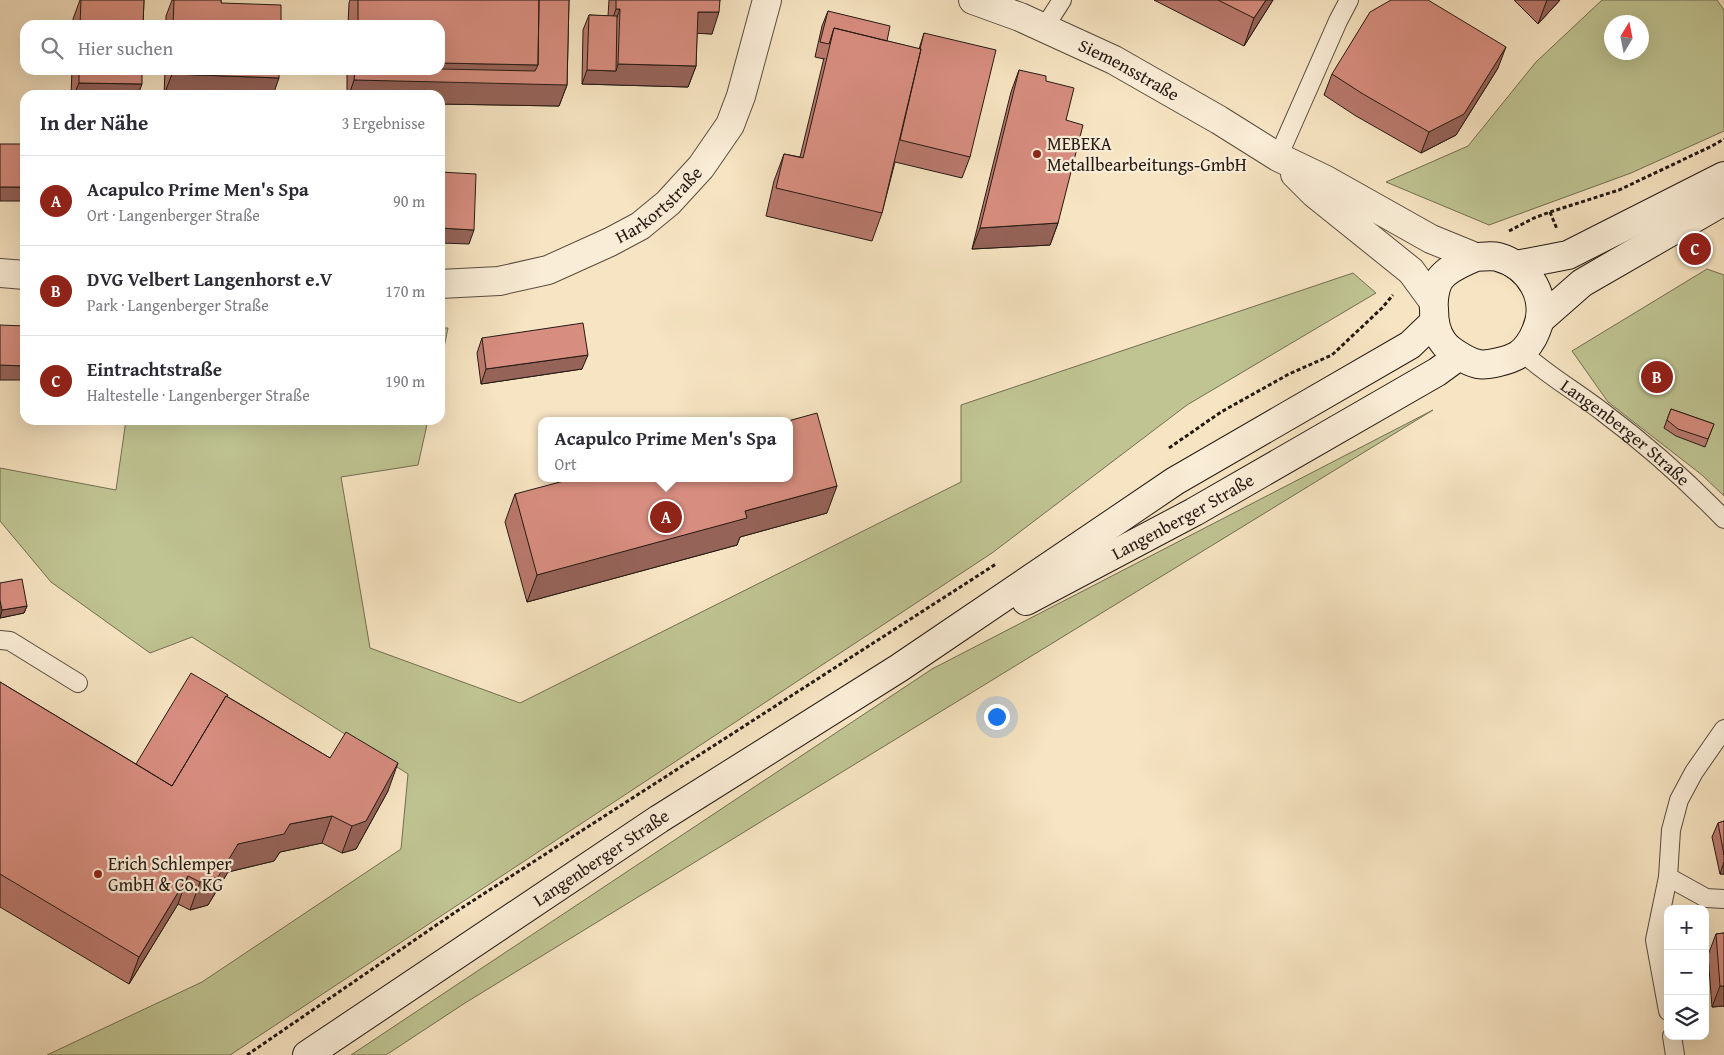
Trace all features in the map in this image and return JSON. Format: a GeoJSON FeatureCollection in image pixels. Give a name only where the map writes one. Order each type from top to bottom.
{"type":"FeatureCollection","features":[{"type":"Feature","properties":{"kind":"main road","name":"Harkortstraße"},"geometry":{"type":"LineString","coordinates":[[445,284],[499,281],[548,270],[640,226],[668,203],[701,167],[730,125],[741,96],[767,0]]}},
{"type":"Feature","properties":{"kind":"main road","name":"Siemensstraße"},"geometry":{"type":"LineString","coordinates":[[973,0],[1020,16],[1114,60],[1219,120],[1278,157],[1326,180],[1431,239],[1475,257]]}},
{"type":"Feature","properties":{"kind":"main road","name":"Siemensstraße"},"geometry":{"type":"LineString","coordinates":[[1278,157],[1314,193],[1411,272],[1434,311]]}},
{"type":"Feature","properties":{"kind":"main road"},"geometry":{"type":"LineString","coordinates":[[1516,265],[1568,255],[1724,176]]}},
{"type":"Feature","properties":{"kind":"main road"},"geometry":{"type":"LineString","coordinates":[[1541,320],[1540,299],[1532,279],[1516,265],[1496,257],[1475,257],[1456,266],[1439,280],[1434,311],[1443,342],[1459,356],[1478,364],[1498,362],[1519,355],[1532,340],[1541,320],[1582,283],[1724,201]]}},
{"type":"Feature","properties":{"kind":"main road"},"geometry":{"type":"LineString","coordinates":[[0,273],[20,275]]}},
{"type":"Feature","properties":{"kind":"main road","name":"Langenberger Straße"},"geometry":{"type":"LineString","coordinates":[[307,1055],[659,819],[899,668],[1175,481],[1410,345],[1434,311]]}},
{"type":"Feature","properties":{"kind":"main road","name":"Langenberger Straße"},"geometry":{"type":"LineString","coordinates":[[899,668],[1194,512],[1438,372],[1459,356]]}},
{"type":"Feature","properties":{"kind":"lane"},"geometry":{"type":"LineString","coordinates":[[1044,28],[1062,0]]}},
{"type":"Feature","properties":{"kind":"lane"},"geometry":{"type":"LineString","coordinates":[[1278,157],[1349,0]]}},
{"type":"Feature","properties":{"kind":"lane","name":"Langenberger Straße"},"geometry":{"type":"LineString","coordinates":[[1522,352],[1537,366],[1620,426],[1696,490],[1724,519]]}},
{"type":"Feature","properties":{"kind":"lane"},"geometry":{"type":"LineString","coordinates":[[0,640],[10,641],[78,683]]}},
{"type":"Feature","properties":{"kind":"lane"},"geometry":{"type":"LineString","coordinates":[[1665,995],[1655,940],[1668,877],[1671,830],[1679,800],[1694,772],[1724,729]]}},
{"type":"Feature","properties":{"kind":"lane"},"geometry":{"type":"LineString","coordinates":[[1668,877],[1706,898],[1724,899]]}},
{"type":"Feature","properties":{"kind":"lane"},"geometry":{"type":"LineString","coordinates":[[1673,1040],[1676,1055]]}},
{"type":"Feature","properties":{"kind":"path"},"geometry":{"type":"LineString","coordinates":[[1504,234],[1534,218],[1619,190],[1712,146],[1724,138]]}},
{"type":"Feature","properties":{"kind":"path"},"geometry":{"type":"LineString","coordinates":[[1163,453],[1221,412],[1290,374],[1332,355],[1382,308],[1411,272]]}},
{"type":"Feature","properties":{"kind":"path"},"geometry":{"type":"LineString","coordinates":[[247,1055],[456,911],[1000,562]]}},
{"type":"Feature","properties":{"kind":"green space"},"geometry":{"type":"Polygon","coordinates":[[[1602,0],[1717,0],[1724,10],[1724,131],[1631,173],[1489,225],[1386,182],[1468,146],[1536,62],[1602,0]]]}},
{"type":"Feature","properties":{"kind":"green space"},"geometry":{"type":"Polygon","coordinates":[[[1707,269],[1724,275],[1724,496],[1702,475],[1608,402],[1572,351],[1707,269]]]}},
{"type":"Feature","properties":{"kind":"green space"},"geometry":{"type":"Polygon","coordinates":[[[1353,273],[1376,293],[1187,405],[992,553],[230,1055],[47,1055],[202,982],[401,849],[408,774],[192,637],[150,653],[51,582],[0,521],[0,468],[116,490],[125,425],[427,425],[418,465],[341,477],[370,648],[520,703],[961,482],[961,405],[1353,273]]]}},
{"type":"Feature","properties":{"kind":"green space"},"geometry":{"type":"Polygon","coordinates":[[[445,328],[448,328],[445,343],[445,328]]]}},
{"type":"Feature","properties":{"kind":"green space"},"geometry":{"type":"Polygon","coordinates":[[[1433,410],[465,1003],[386,1055],[351,1055],[932,669],[1433,410]]]}},
{"type":"Feature","properties":{"kind":"building"},"geometry":{"type":"Polygon","coordinates":[[[81,0],[144,0],[143,20],[80,20],[81,0]]]}},
{"type":"Feature","properties":{"kind":"building"},"geometry":{"type":"Polygon","coordinates":[[[174,0],[221,0],[221,3],[281,5],[281,20],[173,20],[174,0]]]}},
{"type":"Feature","properties":{"kind":"building"},"geometry":{"type":"Polygon","coordinates":[[[358,0],[539,0],[538,65],[445,63],[445,20],[358,20],[358,0]]]}},
{"type":"Feature","properties":{"kind":"building"},"geometry":{"type":"Polygon","coordinates":[[[539,0],[569,0],[567,85],[354,80],[354,75],[445,75],[445,69],[535,71],[538,65],[539,0]]]}},
{"type":"Feature","properties":{"kind":"building"},"geometry":{"type":"Polygon","coordinates":[[[616,0],[720,0],[719,12],[698,12],[696,66],[618,64],[620,9],[616,9],[616,0]]]}},
{"type":"Feature","properties":{"kind":"building"},"geometry":{"type":"Polygon","coordinates":[[[1218,0],[1266,0],[1254,18],[1218,0]]]}},
{"type":"Feature","properties":{"kind":"building"},"geometry":{"type":"Polygon","coordinates":[[[1391,0],[1428,0],[1506,47],[1464,114],[1429,132],[1332,74],[1370,12],[1391,0]]]}},
{"type":"Feature","properties":{"kind":"building"},"geometry":{"type":"Polygon","coordinates":[[[828,11],[890,26],[887,41],[834,28],[829,44],[820,42],[828,11]]]}},
{"type":"Feature","properties":{"kind":"building"},"geometry":{"type":"Polygon","coordinates":[[[589,15],[617,16],[616,71],[587,70],[589,15]]]}},
{"type":"Feature","properties":{"kind":"building"},"geometry":{"type":"Polygon","coordinates":[[[834,28],[921,49],[882,213],[776,188],[784,154],[803,158],[834,28]]]}},
{"type":"Feature","properties":{"kind":"building"},"geometry":{"type":"Polygon","coordinates":[[[924,33],[996,50],[970,157],[900,140],[924,33]]]}},
{"type":"Feature","properties":{"kind":"building"},"geometry":{"type":"Polygon","coordinates":[[[1019,70],[1046,76],[1046,81],[1074,88],[1066,120],[1083,125],[1058,223],[980,228],[1019,70]]]}},
{"type":"Feature","properties":{"kind":"building"},"geometry":{"type":"Polygon","coordinates":[[[79,75],[142,75],[142,84],[79,83],[79,75]]]}},
{"type":"Feature","properties":{"kind":"building"},"geometry":{"type":"Polygon","coordinates":[[[199,75],[279,75],[279,78],[199,75]]]}},
{"type":"Feature","properties":{"kind":"building"},"geometry":{"type":"Polygon","coordinates":[[[0,144],[20,144],[20,187],[0,187],[0,144]]]}},
{"type":"Feature","properties":{"kind":"building"},"geometry":{"type":"Polygon","coordinates":[[[445,172],[476,174],[474,230],[445,228],[445,172]]]}},
{"type":"Feature","properties":{"kind":"building"},"geometry":{"type":"Polygon","coordinates":[[[583,323],[588,355],[486,369],[482,338],[583,323]]]}},
{"type":"Feature","properties":{"kind":"building"},"geometry":{"type":"Polygon","coordinates":[[[0,325],[20,326],[20,366],[0,365],[0,325]]]}},
{"type":"Feature","properties":{"kind":"building"},"geometry":{"type":"Polygon","coordinates":[[[1671,409],[1714,424],[1708,439],[1678,429],[1667,420],[1671,409]]]}},
{"type":"Feature","properties":{"kind":"building"},"geometry":{"type":"Polygon","coordinates":[[[817,413],[837,486],[745,511],[747,518],[537,575],[515,494],[560,482],[793,482],[793,420],[817,413]]]}},
{"type":"Feature","properties":{"kind":"building"},"geometry":{"type":"Polygon","coordinates":[[[22,579],[27,606],[2,610],[0,583],[22,579]]]}},
{"type":"Feature","properties":{"kind":"building"},"geometry":{"type":"Polygon","coordinates":[[[191,673],[228,695],[172,786],[136,764],[191,673]]]}},
{"type":"Feature","properties":{"kind":"building"},"geometry":{"type":"Polygon","coordinates":[[[0,682],[172,786],[226,696],[330,758],[346,732],[398,763],[366,821],[352,826],[332,816],[290,824],[284,834],[238,844],[218,877],[200,882],[188,876],[139,957],[0,874],[0,682]]]}},
{"type":"Feature","properties":{"kind":"building"},"geometry":{"type":"Polygon","coordinates":[[[1724,821],[1724,855],[1718,823],[1724,821]]]}},
{"type":"Feature","properties":{"kind":"building"},"geometry":{"type":"Polygon","coordinates":[[[1724,933],[1724,986],[1720,986],[1716,934],[1724,933]]]}},
{"type":"Feature","properties":{"kind":"place","name":"MEBEKA Metallbearbeitungs-GmbH"},"geometry":{"type":"Point","coordinates":[1037,154]}},
{"type":"Feature","properties":{"kind":"place","name":"Eintrachtstraße"},"geometry":{"type":"Point","coordinates":[1695,249]}},
{"type":"Feature","properties":{"kind":"place","name":"DVG Velbert Langenhorst e.V"},"geometry":{"type":"Point","coordinates":[1657,377]}},
{"type":"Feature","properties":{"kind":"place","name":"Acapulco Prime Men's Spa"},"geometry":{"type":"Point","coordinates":[666,517]}},
{"type":"Feature","properties":{"kind":"place","name":"Erich Schlemper GmbH & Co. KG"},"geometry":{"type":"Point","coordinates":[98,874]}}]}
